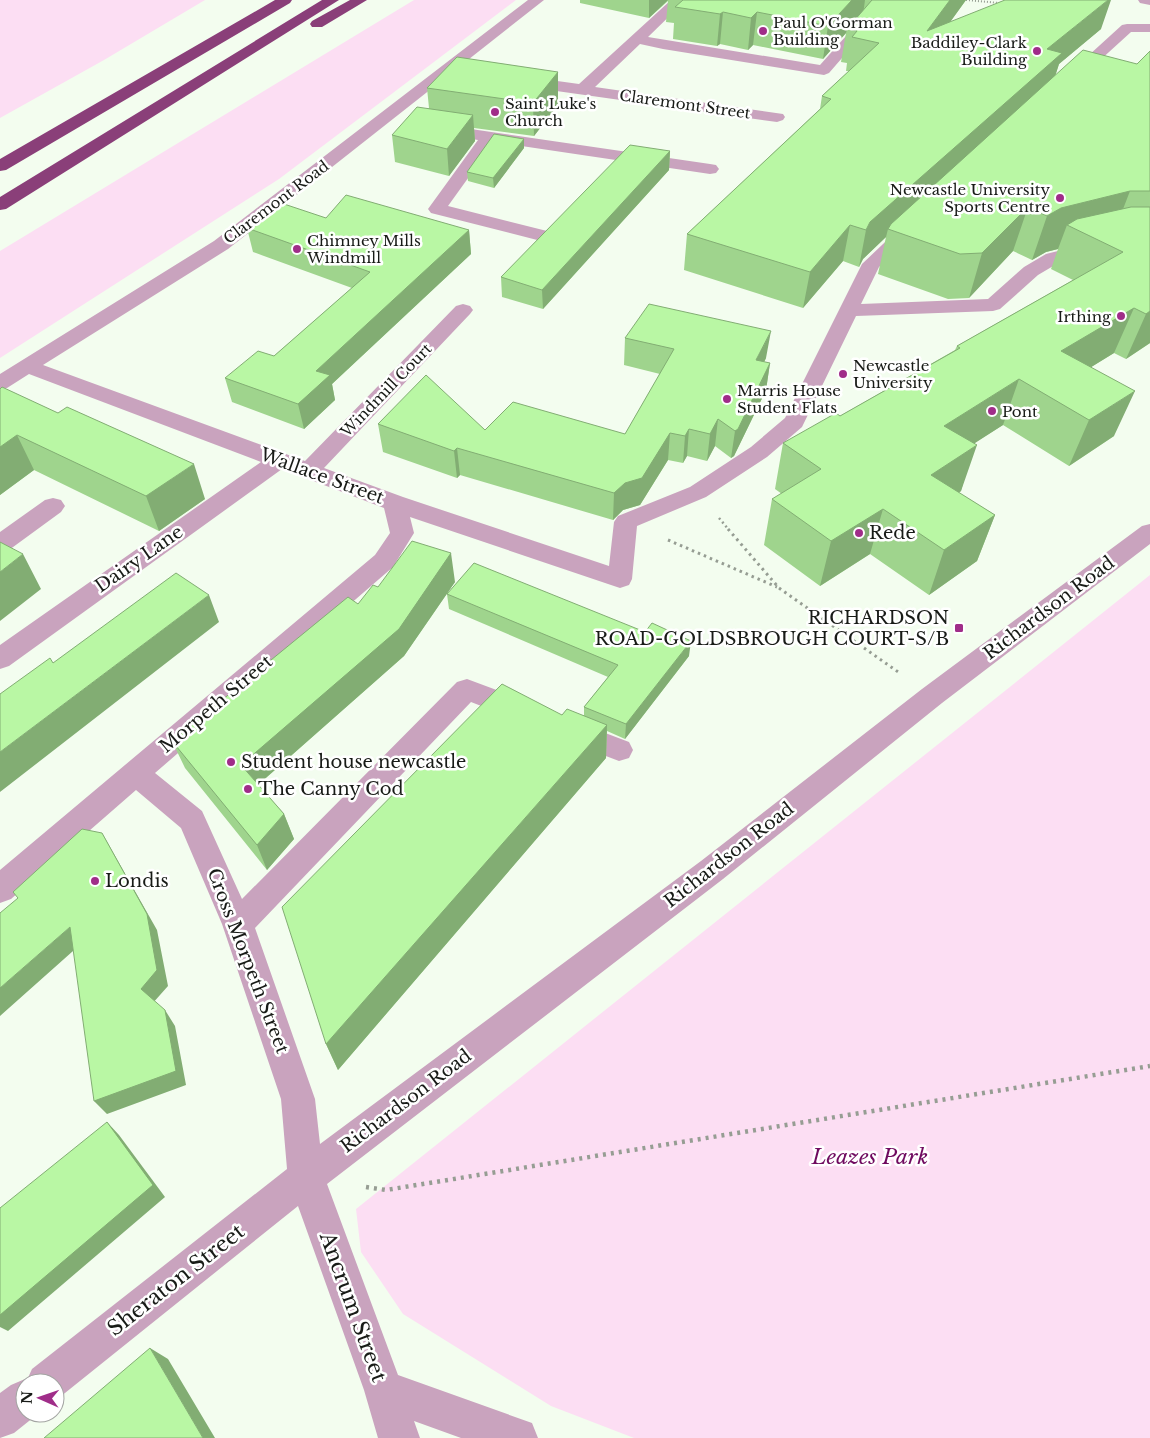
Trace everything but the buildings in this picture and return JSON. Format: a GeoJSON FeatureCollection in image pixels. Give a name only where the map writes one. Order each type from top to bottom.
{"type":"FeatureCollection","features":[{"type":"Feature","properties":{"kind":"highway"},"geometry":{"type":"LineString","coordinates":[[248,22],[278,0]]}},
{"type":"Feature","properties":{"kind":"highway"},"geometry":{"type":"LineString","coordinates":[[0,166],[285,0]]}},
{"type":"Feature","properties":{"kind":"highway"},"geometry":{"type":"LineString","coordinates":[[0,204],[332,0]]}},
{"type":"Feature","properties":{"kind":"highway"},"geometry":{"type":"LineString","coordinates":[[110,138],[360,0]]}},
{"type":"Feature","properties":{"kind":"street","name":"Claremont Road"},"geometry":{"type":"LineString","coordinates":[[0,383],[221,245],[537,0]]}},
{"type":"Feature","properties":{"kind":"street"},"geometry":{"type":"LineString","coordinates":[[583,90],[679,0]]}},
{"type":"Feature","properties":{"kind":"street"},"geometry":{"type":"LineString","coordinates":[[1145,0],[1150,1]]}},
{"type":"Feature","properties":{"kind":"street"},"geometry":{"type":"LineString","coordinates":[[637,39],[663,45],[824,70],[869,19]]}},
{"type":"Feature","properties":{"kind":"street"},"geometry":{"type":"LineString","coordinates":[[1054,95],[1127,28],[1150,28]]}},
{"type":"Feature","properties":{"kind":"street"},"geometry":{"type":"LineString","coordinates":[[445,70],[465,73]]}},
{"type":"Feature","properties":{"kind":"street","name":"Claremont Street"},"geometry":{"type":"LineString","coordinates":[[504,78],[777,117]]}},
{"type":"Feature","properties":{"kind":"street"},"geometry":{"type":"LineString","coordinates":[[382,121],[402,124]]}},
{"type":"Feature","properties":{"kind":"street"},"geometry":{"type":"LineString","coordinates":[[421,127],[710,169]]}},
{"type":"Feature","properties":{"kind":"street"},"geometry":{"type":"LineString","coordinates":[[489,137],[437,209],[545,236]]}},
{"type":"Feature","properties":{"kind":"street"},"geometry":{"type":"LineString","coordinates":[[626,522],[698,492],[759,452],[794,422],[872,264],[923,216]]}},
{"type":"Feature","properties":{"kind":"street"},"geometry":{"type":"LineString","coordinates":[[850,310],[993,305],[1031,271],[1054,258],[1093,247],[1142,243],[1150,240]]}},
{"type":"Feature","properties":{"kind":"street","name":"Windmill Court"},"geometry":{"type":"LineString","coordinates":[[309,471],[463,310]]}},
{"type":"Feature","properties":{"kind":"street","name":"Wallace Street"},"geometry":{"type":"LineString","coordinates":[[26,366],[395,503],[620,579],[626,522]]}},
{"type":"Feature","properties":{"kind":"street","name":"Dairy Lane"},"geometry":{"type":"LineString","coordinates":[[0,659],[279,460]]}},
{"type":"Feature","properties":{"kind":"street","name":"Morpeth Street"},"geometry":{"type":"LineString","coordinates":[[0,889],[384,561],[402,533],[395,503]]}},
{"type":"Feature","properties":{"kind":"street"},"geometry":{"type":"LineString","coordinates":[[0,544],[53,506]]}},
{"type":"Feature","properties":{"kind":"street","name":"Richardson Road"},"geometry":{"type":"LineString","coordinates":[[306,1177],[712,870],[932,696],[1150,532]]}},
{"type":"Feature","properties":{"kind":"street"},"geometry":{"type":"LineString","coordinates":[[238,924],[467,689],[619,750]]}},
{"type":"Feature","properties":{"kind":"street","name":"Cross Morpeth Street"},"geometry":{"type":"LineString","coordinates":[[135,773],[192,820],[238,924],[298,1099],[306,1177]]}},
{"type":"Feature","properties":{"kind":"street","name":"Sheraton Street"},"geometry":{"type":"LineString","coordinates":[[59,1373],[306,1177]]}},
{"type":"Feature","properties":{"kind":"street","name":"Ancrum Street"},"geometry":{"type":"LineString","coordinates":[[306,1177],[384,1390],[398,1438]]}},
{"type":"Feature","properties":{"kind":"street"},"geometry":{"type":"LineString","coordinates":[[384,1390],[517,1438]]}},
{"type":"Feature","properties":{"kind":"street"},"geometry":{"type":"LineString","coordinates":[[0,1419],[15,1407]]}},
{"type":"Feature","properties":{"kind":"path"},"geometry":{"type":"LineString","coordinates":[[966,0],[1005,4]]}},
{"type":"Feature","properties":{"kind":"path"},"geometry":{"type":"LineString","coordinates":[[698,492],[779,588]]}},
{"type":"Feature","properties":{"kind":"path"},"geometry":{"type":"LineString","coordinates":[[626,522],[779,588],[932,696]]}},
{"type":"Feature","properties":{"kind":"path"},"geometry":{"type":"LineString","coordinates":[[306,1177],[386,1190],[1150,1066]]}},
{"type":"Feature","properties":{"kind":"green space"},"geometry":{"type":"Polygon","coordinates":[[[0,0],[205,0],[104,60],[0,118],[0,0]]]}},
{"type":"Feature","properties":{"kind":"green space"},"geometry":{"type":"Polygon","coordinates":[[[414,0],[516,0],[279,179],[0,358],[0,251],[414,0]]]}},
{"type":"Feature","properties":{"kind":"green space","name":"Leazes Park"},"geometry":{"type":"Polygon","coordinates":[[[1150,575],[1150,1438],[634,1438],[551,1406],[403,1314],[361,1252],[356,1209],[1150,575]]]}},
{"type":"Feature","properties":{"kind":"place","name":"Paul O'Gorman Building"},"geometry":{"type":"Point","coordinates":[763,31]}},
{"type":"Feature","properties":{"kind":"place","name":"Baddiley-Clark Building"},"geometry":{"type":"Point","coordinates":[1037,51]}},
{"type":"Feature","properties":{"kind":"place","name":"Saint Luke's Church"},"geometry":{"type":"Point","coordinates":[495,112]}},
{"type":"Feature","properties":{"kind":"place","name":"Newcastle University Sports Centre"},"geometry":{"type":"Point","coordinates":[1060,198]}},
{"type":"Feature","properties":{"kind":"place","name":"Chimney Mills Windmill"},"geometry":{"type":"Point","coordinates":[297,249]}},
{"type":"Feature","properties":{"kind":"place","name":"Irthing"},"geometry":{"type":"Point","coordinates":[1121,316]}},
{"type":"Feature","properties":{"kind":"place","name":"Newcastle University"},"geometry":{"type":"Point","coordinates":[843,374]}},
{"type":"Feature","properties":{"kind":"place","name":"Marris House Student Flats"},"geometry":{"type":"Point","coordinates":[727,399]}},
{"type":"Feature","properties":{"kind":"place","name":"Pont"},"geometry":{"type":"Point","coordinates":[992,411]}},
{"type":"Feature","properties":{"kind":"place","name":"Rede"},"geometry":{"type":"Point","coordinates":[859,533]}},
{"type":"Feature","properties":{"kind":"place","name":"RICHARDSON ROAD-GOLDSBROUGH COURT-S/B"},"geometry":{"type":"Point","coordinates":[959,628]}},
{"type":"Feature","properties":{"kind":"place","name":"Student house newcastle"},"geometry":{"type":"Point","coordinates":[231,762]}},
{"type":"Feature","properties":{"kind":"place","name":"The Canny Cod"},"geometry":{"type":"Point","coordinates":[248,789]}},
{"type":"Feature","properties":{"kind":"place","name":"Londis"},"geometry":{"type":"Point","coordinates":[95,881]}}]}
